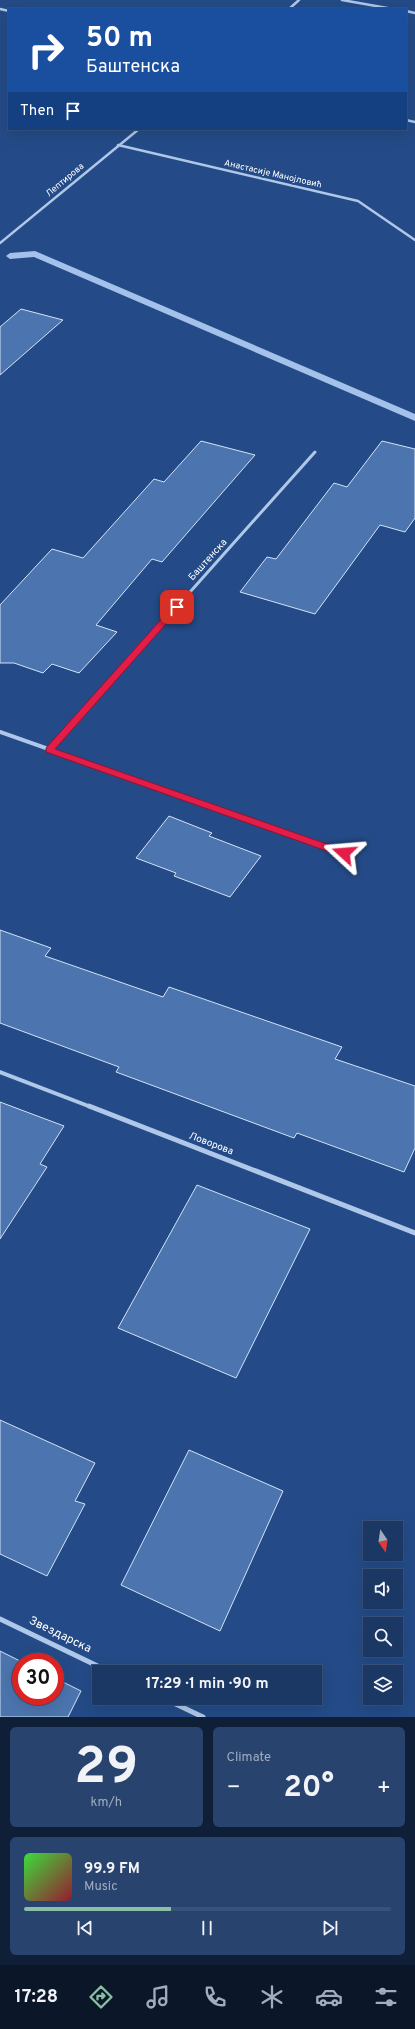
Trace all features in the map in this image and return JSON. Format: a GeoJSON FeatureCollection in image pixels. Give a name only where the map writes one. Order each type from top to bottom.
{"type":"FeatureCollection","features":[{"type":"Feature","properties":{"kind":"street"},"geometry":{"type":"LineString","coordinates":[[290,8],[299,0]]}},
{"type":"Feature","properties":{"kind":"street"},"geometry":{"type":"LineString","coordinates":[[342,0],[387,8]]}},
{"type":"Feature","properties":{"kind":"street","name":"Лептирова"},"geometry":{"type":"LineString","coordinates":[[0,243],[138,130]]}},
{"type":"Feature","properties":{"kind":"street","name":"Анастасије Манојловић"},"geometry":{"type":"LineString","coordinates":[[118,145],[358,201],[415,240]]}},
{"type":"Feature","properties":{"kind":"street","name":"Баштенска"},"geometry":{"type":"LineString","coordinates":[[50,750],[315,452]]}},
{"type":"Feature","properties":{"kind":"street"},"geometry":{"type":"LineString","coordinates":[[0,732],[344,853]]}},
{"type":"Feature","properties":{"kind":"street","name":"Ловорова"},"geometry":{"type":"LineString","coordinates":[[0,1072],[415,1233]]}},
{"type":"Feature","properties":{"kind":"street","name":"Звездарска"},"geometry":{"type":"LineString","coordinates":[[0,1619],[95,1665]]}},
{"type":"Feature","properties":{"kind":"street"},"geometry":{"type":"LineString","coordinates":[[178,1705],[203,1717]]}},
{"type":"Feature","properties":{"kind":"building"},"geometry":{"type":"Polygon","coordinates":[[[21,309],[63,320],[0,375],[0,327],[21,309]]]}},
{"type":"Feature","properties":{"kind":"building"},"geometry":{"type":"Polygon","coordinates":[[[201,441],[255,455],[162,562],[152,559],[96,625],[117,632],[79,673],[52,664],[43,673],[14,663],[0,663],[0,605],[52,549],[83,558],[154,479],[164,482],[201,441]]]}},
{"type":"Feature","properties":{"kind":"building"},"geometry":{"type":"Polygon","coordinates":[[[382,441],[415,449],[415,518],[405,532],[380,525],[315,614],[240,592],[267,557],[276,559],[334,483],[347,487],[382,441]]]}},
{"type":"Feature","properties":{"kind":"building"},"geometry":{"type":"Polygon","coordinates":[[[169,816],[212,833],[209,836],[261,856],[230,897],[174,876],[176,873],[136,858],[169,816]]]}},
{"type":"Feature","properties":{"kind":"building"},"geometry":{"type":"Polygon","coordinates":[[[0,930],[51,948],[45,956],[163,997],[169,987],[342,1047],[335,1059],[415,1086],[415,1148],[404,1172],[297,1133],[294,1138],[116,1072],[119,1067],[0,1023],[0,930]]]}},
{"type":"Feature","properties":{"kind":"building"},"geometry":{"type":"Polygon","coordinates":[[[0,1102],[64,1126],[40,1164],[47,1167],[0,1239],[0,1102]]]}},
{"type":"Feature","properties":{"kind":"building"},"geometry":{"type":"Polygon","coordinates":[[[197,1185],[310,1229],[236,1378],[118,1328],[197,1185]]]}},
{"type":"Feature","properties":{"kind":"building"},"geometry":{"type":"Polygon","coordinates":[[[0,1420],[95,1463],[75,1501],[85,1504],[47,1576],[0,1554],[0,1420]]]}},
{"type":"Feature","properties":{"kind":"building"},"geometry":{"type":"Polygon","coordinates":[[[189,1450],[283,1491],[220,1631],[121,1585],[189,1450]]]}},
{"type":"Feature","properties":{"kind":"building"},"geometry":{"type":"Polygon","coordinates":[[[0,1651],[12,1657],[12,1705],[64,1705],[64,1682],[81,1691],[68,1717],[0,1717],[0,1651]]]}},
{"type":"Feature","properties":{"kind":"waterway"},"geometry":{"type":"LineString","coordinates":[[10,256],[35,254],[415,418]]}},
{"type":"Feature","properties":{"kind":"route"},"geometry":{"type":"LineString","coordinates":[[177,607],[50,750],[344,853]]}}]}
